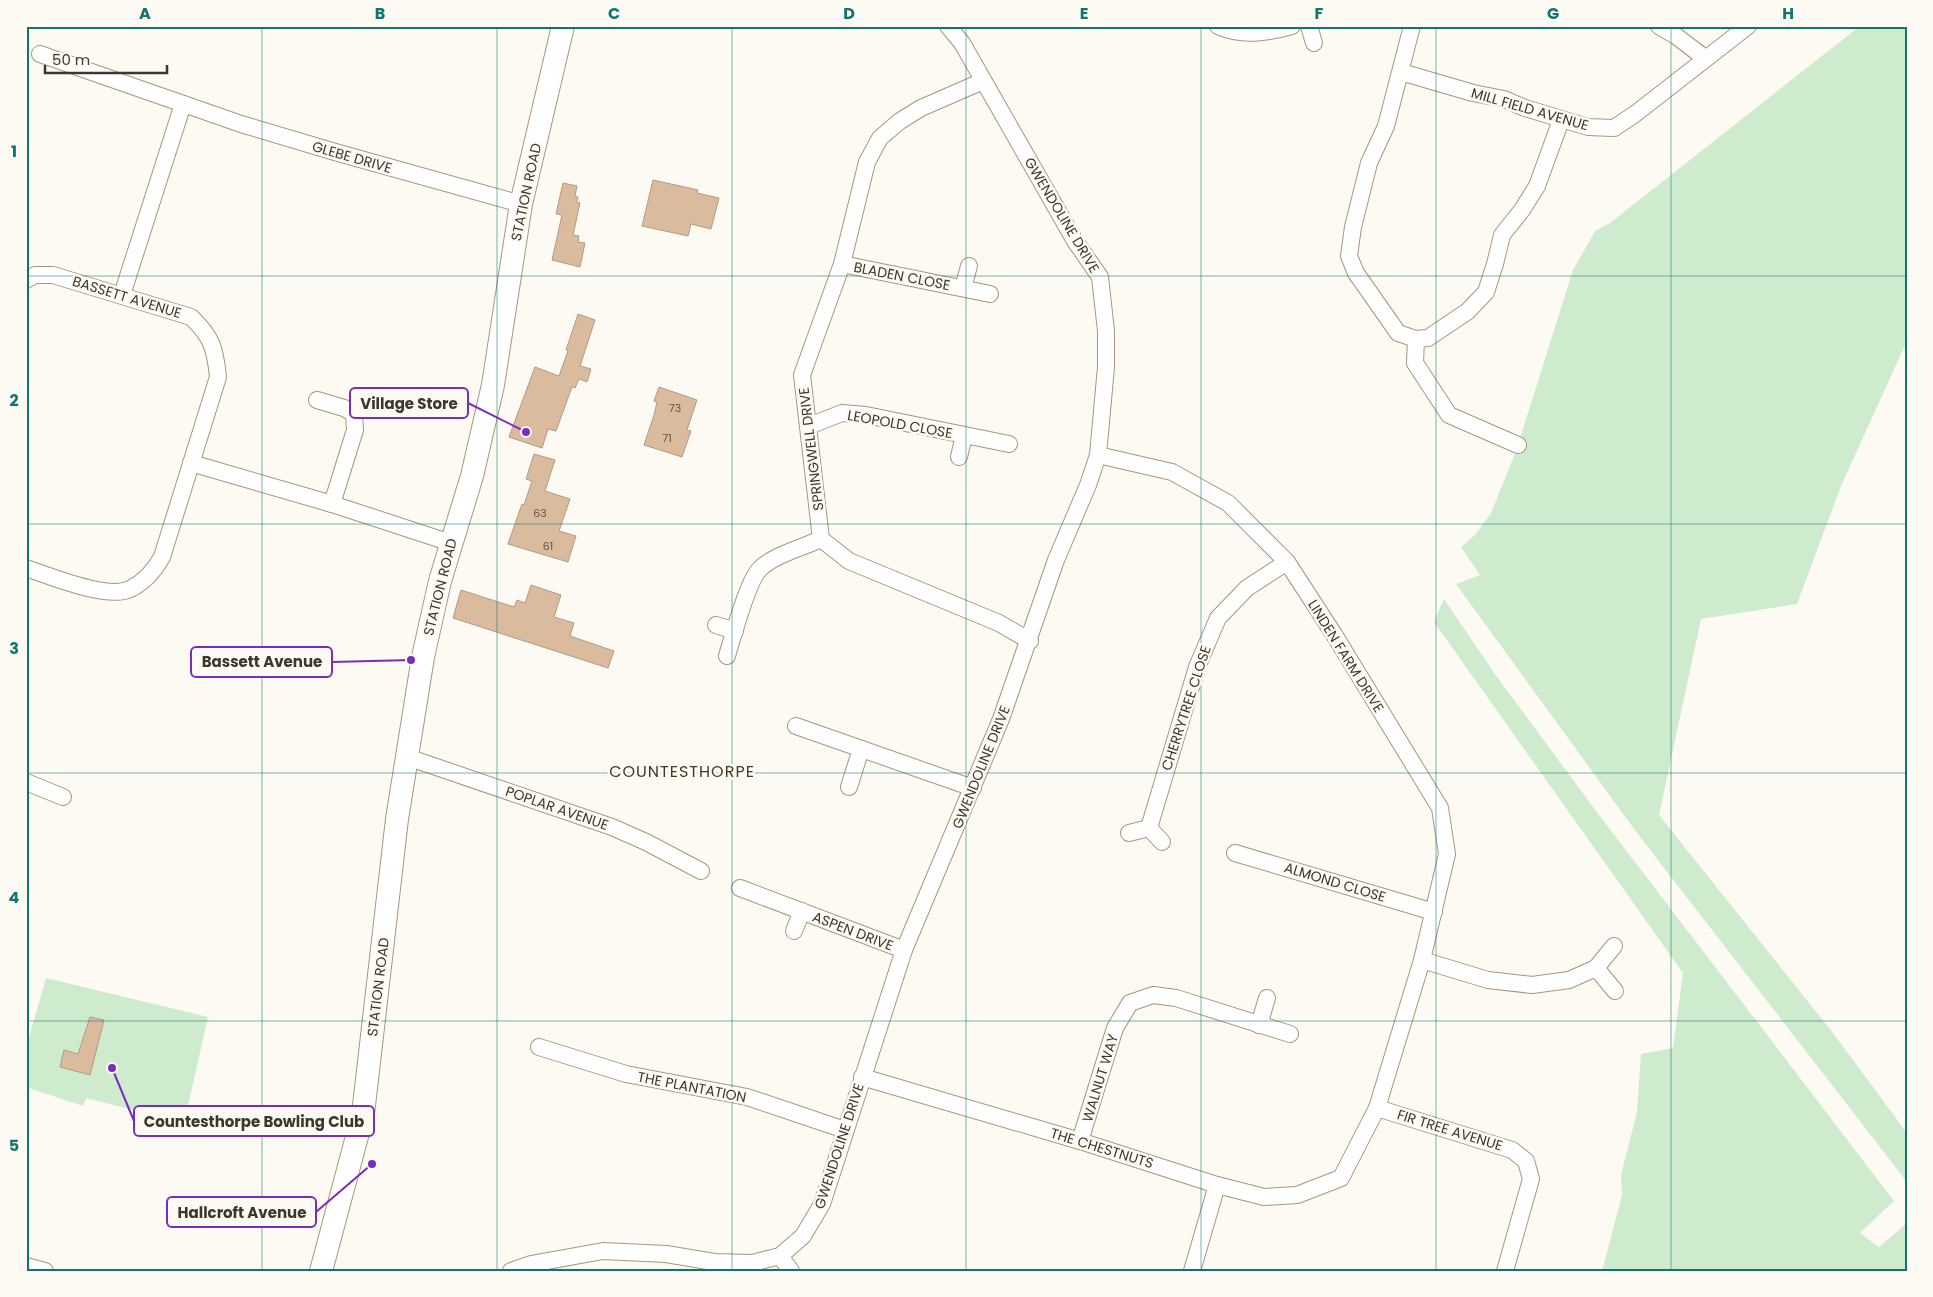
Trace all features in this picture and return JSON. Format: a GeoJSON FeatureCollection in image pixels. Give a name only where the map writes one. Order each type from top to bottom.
{"type":"FeatureCollection","features":[{"type":"Feature","properties":{"kind":"street","name":"STATION ROAD"},"geometry":{"type":"LineString","coordinates":[[321,1271],[363,1114],[397,819],[423,656],[440,581],[472,476],[496,372],[521,204],[563,26]]}},
{"type":"Feature","properties":{"kind":"street","name":"GWENDOLINE DRIVE"},"geometry":{"type":"LineString","coordinates":[[512,1271],[531,1264],[603,1251],[666,1254],[714,1262],[752,1263],[780,1256],[803,1236],[822,1204],[904,950],[1001,719],[1030,641],[1056,560],[1088,485],[1098,455],[1106,367],[1106,331],[1100,277],[1075,241],[962,43],[948,26]]}},
{"type":"Feature","properties":{"kind":"street"},"geometry":{"type":"LineString","coordinates":[[1218,26],[1242,34],[1269,32],[1292,26]]}},
{"type":"Feature","properties":{"kind":"street"},"geometry":{"type":"LineString","coordinates":[[1309,26],[1314,43]]}},
{"type":"Feature","properties":{"kind":"street"},"geometry":{"type":"LineString","coordinates":[[1412,26],[1386,126],[1368,163],[1353,227],[1350,256],[1356,273],[1398,333],[1416,339],[1428,338],[1468,311],[1486,292],[1496,264],[1502,235],[1522,210],[1537,186],[1561,120]]}},
{"type":"Feature","properties":{"kind":"street"},"geometry":{"type":"LineString","coordinates":[[1659,26],[1705,58]]}},
{"type":"Feature","properties":{"kind":"street","name":"MILL FIELD AVENUE"},"geometry":{"type":"LineString","coordinates":[[1401,72],[1504,99],[1561,120],[1588,127],[1614,128],[1635,114],[1748,26]]}},
{"type":"Feature","properties":{"kind":"street","name":"GLEBE DRIVE"},"geometry":{"type":"LineString","coordinates":[[40,54],[183,104],[326,150],[521,204]]}},
{"type":"Feature","properties":{"kind":"street","name":"SPRINGWELL DRIVE"},"geometry":{"type":"LineString","coordinates":[[821,539],[802,375],[842,264],[867,162],[880,138],[900,121],[921,108],[983,81]]}},
{"type":"Feature","properties":{"kind":"street"},"geometry":{"type":"LineString","coordinates":[[122,295],[183,104]]}},
{"type":"Feature","properties":{"kind":"street","name":"BLADEN CLOSE"},"geometry":{"type":"LineString","coordinates":[[842,264],[990,294]]}},
{"type":"Feature","properties":{"kind":"street","name":"BLADEN CLOSE"},"geometry":{"type":"LineString","coordinates":[[963,288],[969,266]]}},
{"type":"Feature","properties":{"kind":"street","name":"BASSETT AVENUE"},"geometry":{"type":"LineString","coordinates":[[26,280],[35,276],[53,275],[190,317],[207,333],[216,356],[218,377],[162,558],[151,575],[129,590],[103,592],[26,568]]}},
{"type":"Feature","properties":{"kind":"street"},"geometry":{"type":"LineString","coordinates":[[1416,339],[1415,363],[1449,415],[1518,445]]}},
{"type":"Feature","properties":{"kind":"street"},"geometry":{"type":"LineString","coordinates":[[317,400],[344,408],[354,414],[355,430],[332,504]]}},
{"type":"Feature","properties":{"kind":"street","name":"LEOPOLD CLOSE"},"geometry":{"type":"LineString","coordinates":[[809,426],[842,413],[866,415],[1009,444]]}},
{"type":"Feature","properties":{"kind":"street","name":"LEOPOLD CLOSE"},"geometry":{"type":"LineString","coordinates":[[959,458],[964,435]]}},
{"type":"Feature","properties":{"kind":"street","name":"LINDEN FARM DRIVE"},"geometry":{"type":"LineString","coordinates":[[1098,455],[1172,472],[1228,503],[1287,562],[1335,636],[1440,808],[1447,854],[1422,960],[1377,1108],[1342,1178]]}},
{"type":"Feature","properties":{"kind":"street"},"geometry":{"type":"LineString","coordinates":[[191,463],[332,504],[451,543]]}},
{"type":"Feature","properties":{"kind":"street"},"geometry":{"type":"LineString","coordinates":[[727,656],[758,570],[774,560],[821,539],[849,561],[999,623],[1030,641]]}},
{"type":"Feature","properties":{"kind":"street","name":"CHERRYTREE CLOSE"},"geometry":{"type":"LineString","coordinates":[[1149,828],[1197,667],[1218,618],[1247,588],[1287,562]]}},
{"type":"Feature","properties":{"kind":"street"},"geometry":{"type":"LineString","coordinates":[[716,625],[735,631]]}},
{"type":"Feature","properties":{"kind":"street"},"geometry":{"type":"LineString","coordinates":[[796,726],[972,788]]}},
{"type":"Feature","properties":{"kind":"street"},"geometry":{"type":"LineString","coordinates":[[849,787],[861,749]]}},
{"type":"Feature","properties":{"kind":"street","name":"POPLAR AVENUE"},"geometry":{"type":"LineString","coordinates":[[407,756],[612,827],[646,842],[701,871]]}},
{"type":"Feature","properties":{"kind":"street"},"geometry":{"type":"LineString","coordinates":[[26,782],[63,797]]}},
{"type":"Feature","properties":{"kind":"street"},"geometry":{"type":"LineString","coordinates":[[1129,832],[1149,828],[1162,842]]}},
{"type":"Feature","properties":{"kind":"street","name":"ALMOND CLOSE"},"geometry":{"type":"LineString","coordinates":[[1235,853],[1434,912]]}},
{"type":"Feature","properties":{"kind":"street","name":"ASPEN DRIVE"},"geometry":{"type":"LineString","coordinates":[[740,888],[904,950]]}},
{"type":"Feature","properties":{"kind":"street","name":"ASPEN DRIVE"},"geometry":{"type":"LineString","coordinates":[[794,931],[802,911]]}},
{"type":"Feature","properties":{"kind":"street"},"geometry":{"type":"LineString","coordinates":[[1422,960],[1488,980],[1532,986],[1569,980],[1596,968],[1614,946]]}},
{"type":"Feature","properties":{"kind":"street"},"geometry":{"type":"LineString","coordinates":[[1596,968],[1615,991]]}},
{"type":"Feature","properties":{"kind":"street","name":"WALNUT WAY"},"geometry":{"type":"LineString","coordinates":[[1080,1141],[1115,1028],[1130,1003],[1153,995],[1176,998],[1290,1034]]}},
{"type":"Feature","properties":{"kind":"street"},"geometry":{"type":"LineString","coordinates":[[1259,1024],[1267,998]]}},
{"type":"Feature","properties":{"kind":"street","name":"THE PLANTATION"},"geometry":{"type":"LineString","coordinates":[[539,1047],[626,1074],[747,1097],[845,1130]]}},
{"type":"Feature","properties":{"kind":"street","name":"THE CHESTNUTS"},"geometry":{"type":"LineString","coordinates":[[862,1077],[1080,1141],[1217,1185],[1264,1197],[1298,1195],[1342,1178]]}},
{"type":"Feature","properties":{"kind":"street","name":"FIR TREE AVENUE"},"geometry":{"type":"LineString","coordinates":[[1377,1108],[1512,1150],[1526,1161],[1532,1178],[1505,1271]]}},
{"type":"Feature","properties":{"kind":"street"},"geometry":{"type":"LineString","coordinates":[[1192,1271],[1217,1185]]}},
{"type":"Feature","properties":{"kind":"street"},"geometry":{"type":"LineString","coordinates":[[780,1256],[791,1271]]}},
{"type":"Feature","properties":{"kind":"street"},"geometry":{"type":"LineString","coordinates":[[26,1266],[45,1271]]}},
{"type":"Feature","properties":{"kind":"green space"},"geometry":{"type":"Polygon","coordinates":[[[1860,26],[1907,26],[1907,341],[1841,486],[1797,604],[1701,619],[1659,815],[1833,1033],[1907,1133],[1907,1182],[1637,833],[1456,584],[1480,575],[1461,547],[1476,534],[1491,513],[1516,451],[1573,270],[1595,231],[1610,223],[1860,26]]]}},
{"type":"Feature","properties":{"kind":"green space"},"geometry":{"type":"Polygon","coordinates":[[[1444,599],[1497,677],[1599,815],[1894,1201],[1860,1233],[1879,1247],[1907,1223],[1907,1271],[1602,1271],[1622,1195],[1621,1175],[1637,1112],[1641,1054],[1673,1048],[1683,973],[1434,622],[1444,599]]]}},
{"type":"Feature","properties":{"kind":"green space"},"geometry":{"type":"Polygon","coordinates":[[[46,978],[208,1017],[184,1123],[86,1098],[83,1106],[26,1087],[26,1048],[46,978]]]}},
{"type":"Feature","properties":{"kind":"building"},"geometry":{"type":"Polygon","coordinates":[[[653,180],[698,190],[697,193],[719,198],[711,229],[691,224],[688,236],[642,226],[653,180]]]}},
{"type":"Feature","properties":{"kind":"building"},"geometry":{"type":"Polygon","coordinates":[[[563,183],[577,186],[575,196],[578,197],[577,202],[580,203],[573,235],[579,236],[578,242],[585,243],[580,267],[552,260],[562,215],[556,214],[563,183]]]}},
{"type":"Feature","properties":{"kind":"building"},"geometry":{"type":"Polygon","coordinates":[[[578,314],[595,320],[580,366],[591,369],[587,382],[579,379],[575,388],[572,387],[556,431],[548,429],[542,448],[509,437],[535,367],[559,376],[578,314]]]}},
{"type":"Feature","properties":{"kind":"building"},"geometry":{"type":"Polygon","coordinates":[[[659,387],[697,400],[687,430],[691,431],[682,457],[644,445],[654,415],[657,402],[654,401],[659,387]]]}},
{"type":"Feature","properties":{"kind":"building"},"geometry":{"type":"Polygon","coordinates":[[[534,454],[555,460],[545,491],[570,499],[559,531],[576,536],[568,562],[508,544],[532,481],[526,479],[534,454]]]}},
{"type":"Feature","properties":{"kind":"building"},"geometry":{"type":"Polygon","coordinates":[[[531,585],[561,595],[554,617],[574,623],[570,636],[614,651],[608,668],[453,618],[461,590],[514,607],[517,600],[525,603],[531,585]]]}},
{"type":"Feature","properties":{"kind":"building"},"geometry":{"type":"Polygon","coordinates":[[[90,1017],[104,1020],[90,1075],[60,1067],[64,1050],[78,1054],[90,1017]]]}},
{"type":"Feature","properties":{"kind":"place","name":"Village Store"},"geometry":{"type":"Point","coordinates":[526,432]}},
{"type":"Feature","properties":{"kind":"place","name":"Bassett Avenue"},"geometry":{"type":"Point","coordinates":[411,660]}},
{"type":"Feature","properties":{"kind":"place","name":"Countesthorpe Bowling Club"},"geometry":{"type":"Point","coordinates":[112,1068]}},
{"type":"Feature","properties":{"kind":"place","name":"Hallcroft Avenue"},"geometry":{"type":"Point","coordinates":[372,1164]}},
{"type":"Feature","properties":{"kind":"district","name":"COUNTESTHORPE"},"geometry":{"type":"Point","coordinates":[682,771]}}]}
